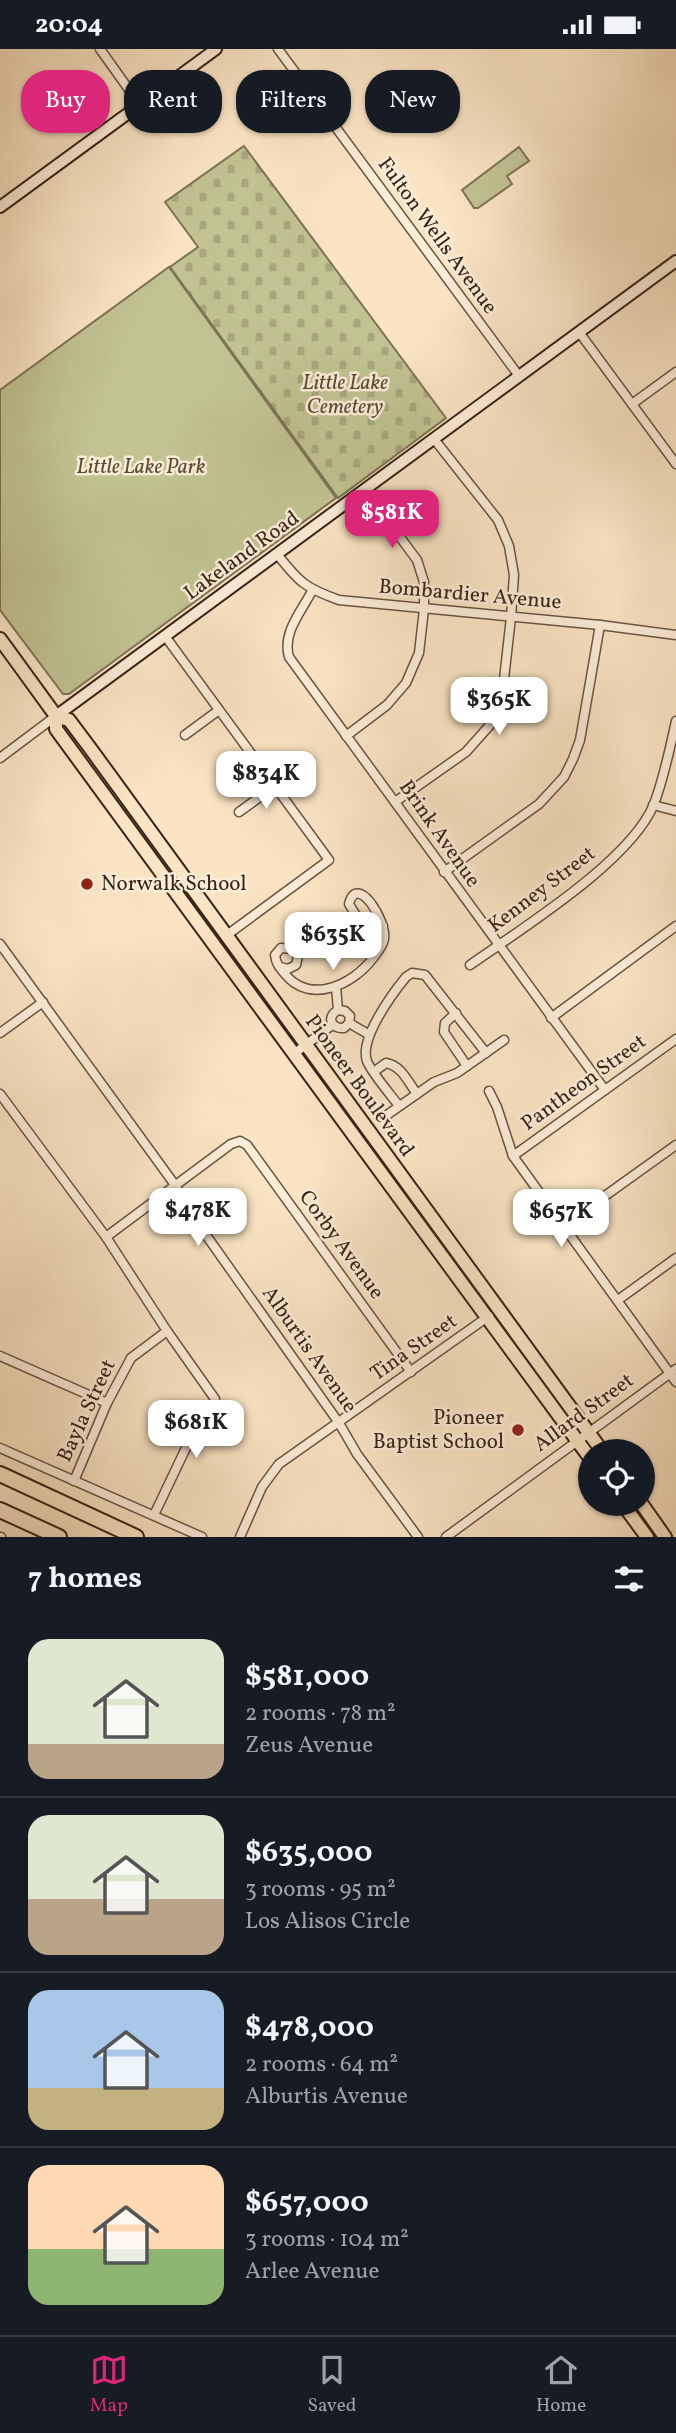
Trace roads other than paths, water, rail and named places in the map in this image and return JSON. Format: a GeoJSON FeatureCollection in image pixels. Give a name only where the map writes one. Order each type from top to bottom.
{"type":"FeatureCollection","features":[{"type":"Feature","properties":{"kind":"highway"},"geometry":{"type":"LineString","coordinates":[[0,1474],[136,1537]]}},
{"type":"Feature","properties":{"kind":"highway"},"geometry":{"type":"LineString","coordinates":[[0,1510],[60,1537]]}},
{"type":"Feature","properties":{"kind":"main road","name":"Pioneer Boulevard"},"geometry":{"type":"LineString","coordinates":[[0,639],[56,716],[57,729],[499,1308],[593,1439]]}},
{"type":"Feature","properties":{"kind":"main road","name":"Pioneer Boulevard"},"geometry":{"type":"LineString","coordinates":[[56,716],[69,720],[227,935],[300,1049],[487,1318],[578,1443]]}},
{"type":"Feature","properties":{"kind":"main road"},"geometry":{"type":"LineString","coordinates":[[632,1516],[647,1537]]}},
{"type":"Feature","properties":{"kind":"main road"},"geometry":{"type":"LineString","coordinates":[[650,1516],[665,1537]]}},
{"type":"Feature","properties":{"kind":"street"},"geometry":{"type":"LineString","coordinates":[[100,49],[124,82]]}},
{"type":"Feature","properties":{"kind":"street"},"geometry":{"type":"LineString","coordinates":[[187,70],[216,49]]}},
{"type":"Feature","properties":{"kind":"street","name":"Fulton Wells Avenue"},"geometry":{"type":"LineString","coordinates":[[278,49],[519,376]]}},
{"type":"Feature","properties":{"kind":"street"},"geometry":{"type":"LineString","coordinates":[[0,207],[124,116]]}},
{"type":"Feature","properties":{"kind":"street","name":"Lakeland Road"},"geometry":{"type":"LineString","coordinates":[[0,758],[676,261]]}},
{"type":"Feature","properties":{"kind":"street"},"geometry":{"type":"LineString","coordinates":[[579,332],[676,464]]}},
{"type":"Feature","properties":{"kind":"street"},"geometry":{"type":"LineString","coordinates":[[632,404],[676,372]]}},
{"type":"Feature","properties":{"kind":"street"},"geometry":{"type":"LineString","coordinates":[[396,802],[466,753],[490,725],[503,688],[511,617],[514,575],[509,546],[502,529],[498,520],[434,439]]}},
{"type":"Feature","properties":{"kind":"street"},"geometry":{"type":"LineString","coordinates":[[346,736],[387,705],[405,683],[419,653],[424,609],[424,582],[417,560],[365,490]]}},
{"type":"Feature","properties":{"kind":"street","name":"Bombardier Avenue"},"geometry":{"type":"LineString","coordinates":[[277,554],[297,579],[312,591],[339,600],[676,635]]}},
{"type":"Feature","properties":{"kind":"street","name":"Brink Avenue"},"geometry":{"type":"LineString","coordinates":[[312,591],[288,635],[285,644],[289,657],[605,1090]]}},
{"type":"Feature","properties":{"kind":"street"},"geometry":{"type":"LineString","coordinates":[[444,872],[539,804],[564,777],[580,740],[600,625]]}},
{"type":"Feature","properties":{"kind":"street"},"geometry":{"type":"LineString","coordinates":[[166,636],[329,860],[227,935]]}},
{"type":"Feature","properties":{"kind":"street"},"geometry":{"type":"LineString","coordinates":[[185,735],[219,710]]}},
{"type":"Feature","properties":{"kind":"street","name":"Kenney Street"},"geometry":{"type":"LineString","coordinates":[[470,965],[599,871],[630,840],[653,805],[676,722]]}},
{"type":"Feature","properties":{"kind":"street"},"geometry":{"type":"LineString","coordinates":[[239,812],[275,786]]}},
{"type":"Feature","properties":{"kind":"street"},"geometry":{"type":"LineString","coordinates":[[653,805],[676,811]]}},
{"type":"Feature","properties":{"kind":"street"},"geometry":{"type":"LineString","coordinates":[[280,967],[290,980],[303,988],[318,991],[336,987],[372,961],[384,939],[383,926],[378,912],[367,897],[360,894],[352,897],[350,907],[360,922],[383,926]]}},
{"type":"Feature","properties":{"kind":"street"},"geometry":{"type":"LineString","coordinates":[[551,1018],[676,926]]}},
{"type":"Feature","properties":{"kind":"street","name":"Alburtis Avenue"},"geometry":{"type":"LineString","coordinates":[[0,944],[175,1185],[201,1228],[339,1423],[357,1454],[418,1537]]}},
{"type":"Feature","properties":{"kind":"street"},"geometry":{"type":"LineString","coordinates":[[399,1106],[367,1061],[366,1047],[368,1034],[400,983],[412,973],[425,975],[486,1053]]}},
{"type":"Feature","properties":{"kind":"street"},"geometry":{"type":"LineString","coordinates":[[336,987],[338,1010]]}},
{"type":"Feature","properties":{"kind":"street"},"geometry":{"type":"LineString","coordinates":[[0,1033],[43,1002]]}},
{"type":"Feature","properties":{"kind":"street"},"geometry":{"type":"LineString","coordinates":[[338,1010],[345,1011],[349,1016],[349,1023],[338,1029],[332,1025],[330,1019],[338,1010]]}},
{"type":"Feature","properties":{"kind":"street"},"geometry":{"type":"LineString","coordinates":[[456,1013],[445,1023],[444,1032],[467,1066]]}},
{"type":"Feature","properties":{"kind":"street"},"geometry":{"type":"LineString","coordinates":[[349,1023],[368,1034]]}},
{"type":"Feature","properties":{"kind":"street"},"geometry":{"type":"LineString","coordinates":[[300,1049],[332,1025]]}},
{"type":"Feature","properties":{"kind":"street","name":"Pantheon Street"},"geometry":{"type":"LineString","coordinates":[[513,1156],[676,1039]]}},
{"type":"Feature","properties":{"kind":"street"},"geometry":{"type":"LineString","coordinates":[[384,1117],[434,1082],[457,1073],[504,1040]]}},
{"type":"Feature","properties":{"kind":"street"},"geometry":{"type":"LineString","coordinates":[[374,1071],[386,1063],[393,1065],[417,1094]]}},
{"type":"Feature","properties":{"kind":"street"},"geometry":{"type":"LineString","coordinates":[[489,1091],[513,1156],[673,1371],[676,1382]]}},
{"type":"Feature","properties":{"kind":"street"},"geometry":{"type":"LineString","coordinates":[[0,1094],[106,1237],[215,1399],[214,1406],[195,1429],[154,1515]]}},
{"type":"Feature","properties":{"kind":"street","name":"Corby Avenue"},"geometry":{"type":"LineString","coordinates":[[175,1185],[231,1144],[240,1141],[247,1145],[411,1372]]}},
{"type":"Feature","properties":{"kind":"street"},"geometry":{"type":"LineString","coordinates":[[563,1226],[676,1145]]}},
{"type":"Feature","properties":{"kind":"street"},"geometry":{"type":"LineString","coordinates":[[106,1237],[175,1185]]}},
{"type":"Feature","properties":{"kind":"street"},"geometry":{"type":"LineString","coordinates":[[618,1300],[676,1258]]}},
{"type":"Feature","properties":{"kind":"street","name":"Tina Street"},"geometry":{"type":"LineString","coordinates":[[240,1537],[262,1486],[279,1464],[499,1308]]}},
{"type":"Feature","properties":{"kind":"street","name":"Bayla Street"},"geometry":{"type":"LineString","coordinates":[[74,1482],[107,1403],[131,1358],[167,1331]]}},
{"type":"Feature","properties":{"kind":"street"},"geometry":{"type":"LineString","coordinates":[[0,1356],[107,1403]]}},
{"type":"Feature","properties":{"kind":"street","name":"Allard Street"},"geometry":{"type":"LineString","coordinates":[[446,1537],[673,1371]]}},
{"type":"Feature","properties":{"kind":"street"},"geometry":{"type":"LineString","coordinates":[[0,1448],[202,1537]]}},
{"type":"Feature","properties":{"kind":"place","name":"Norwalk School"},"geometry":{"type":"Point","coordinates":[87,884]}},
{"type":"Feature","properties":{"kind":"place","name":"Pioneer Baptist School"},"geometry":{"type":"Point","coordinates":[518,1430]}},
{"type":"Feature","properties":{"kind":"park label","name":"Little Lake Cemetery"},"geometry":{"type":"Point","coordinates":[345,395]}},
{"type":"Feature","properties":{"kind":"park label","name":"Little Lake Park"},"geometry":{"type":"Point","coordinates":[141,467]}}]}
